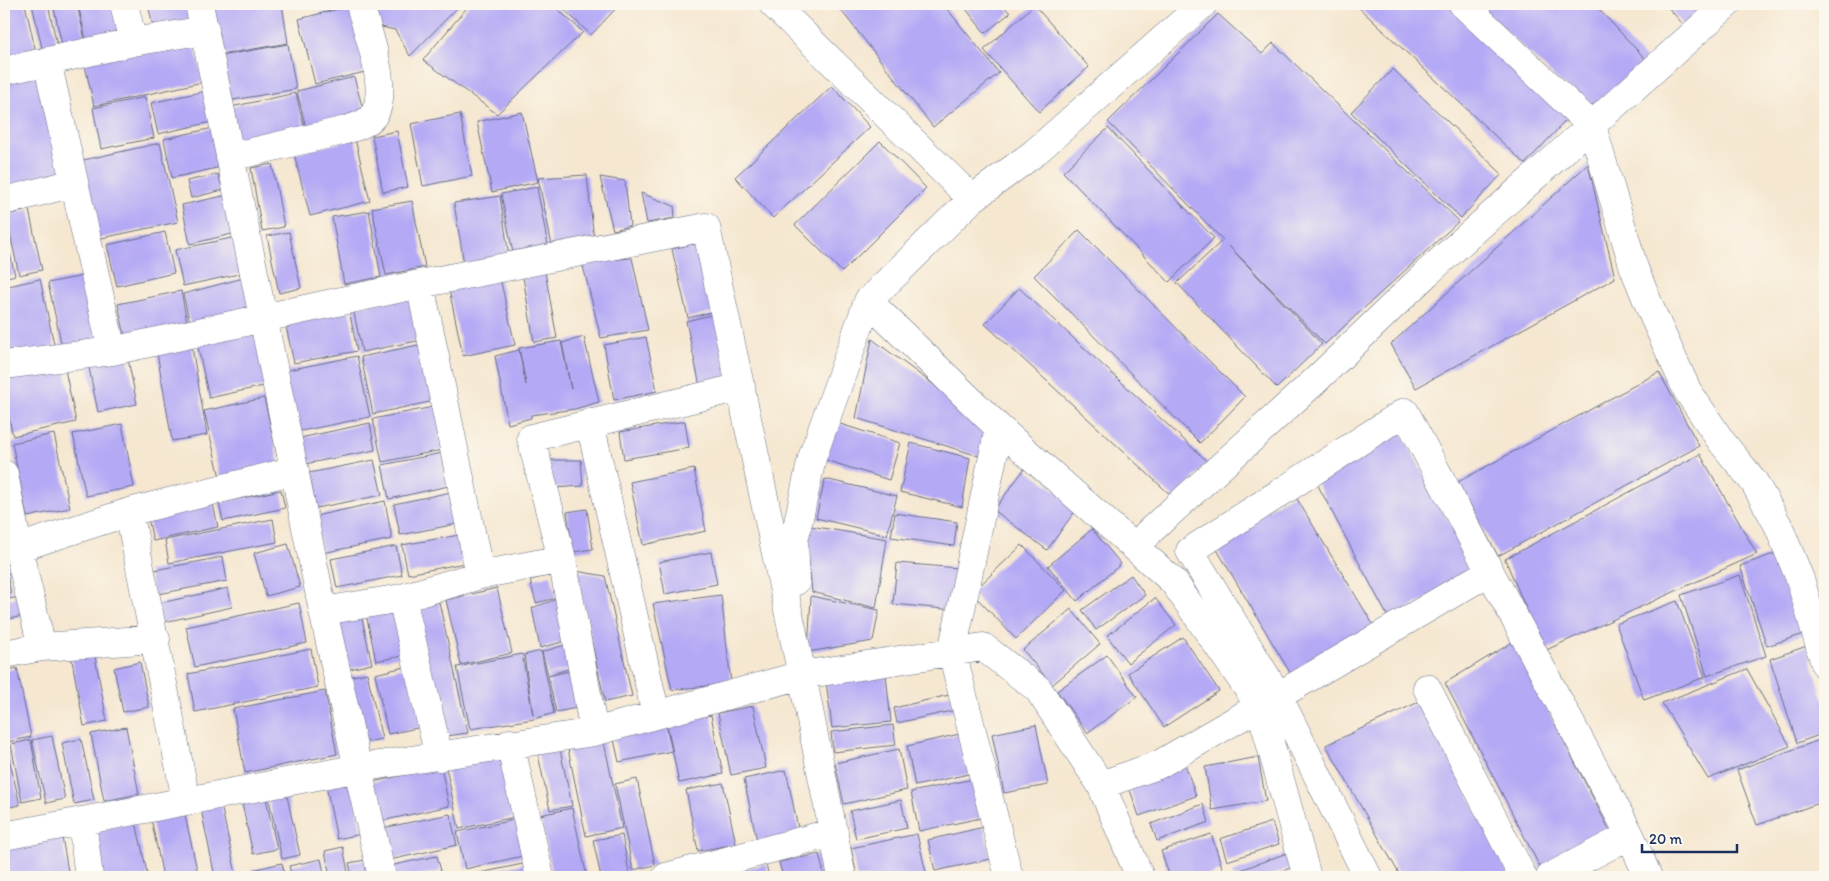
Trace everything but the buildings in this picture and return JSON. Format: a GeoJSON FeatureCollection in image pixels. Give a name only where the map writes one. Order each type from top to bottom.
{"type":"FeatureCollection","features":[{"type":"Feature","properties":{"kind":"street"},"geometry":{"type":"LineString","coordinates":[[124,4],[133,42]]}},
{"type":"Feature","properties":{"kind":"street"},"geometry":{"type":"LineString","coordinates":[[230,157],[342,131],[358,126],[372,117],[380,99],[379,78],[360,4]]}},
{"type":"Feature","properties":{"kind":"street"},"geometry":{"type":"LineString","coordinates":[[773,4],[972,199]]}},
{"type":"Feature","properties":{"kind":"street"},"geometry":{"type":"LineString","coordinates":[[802,675],[794,541],[812,458],[868,301],[972,199],[1033,154],[1203,4]]}},
{"type":"Feature","properties":{"kind":"street"},"geometry":{"type":"LineString","coordinates":[[1463,4],[1592,126],[1634,268],[1653,315],[1687,390],[1721,441],[1754,482],[1778,525],[1800,579],[1825,664]]}},
{"type":"Feature","properties":{"kind":"street"},"geometry":{"type":"LineString","coordinates":[[1136,548],[1150,531],[1316,380],[1427,273],[1727,4]]}},
{"type":"Feature","properties":{"kind":"street"},"geometry":{"type":"LineString","coordinates":[[4,71],[133,42],[202,17],[323,610],[382,877]]}},
{"type":"Feature","properties":{"kind":"street"},"geometry":{"type":"LineString","coordinates":[[47,61],[112,351]]}},
{"type":"Feature","properties":{"kind":"street"},"geometry":{"type":"LineString","coordinates":[[4,201],[74,183]]}},
{"type":"Feature","properties":{"kind":"street"},"geometry":{"type":"LineString","coordinates":[[4,366],[112,351],[420,284],[706,227],[802,675],[842,877]]}},
{"type":"Feature","properties":{"kind":"street"},"geometry":{"type":"LineString","coordinates":[[420,284],[480,575]]}},
{"type":"Feature","properties":{"kind":"street"},"geometry":{"type":"LineString","coordinates":[[868,301],[999,428],[1173,581],[1269,701],[1307,877]]}},
{"type":"Feature","properties":{"kind":"street"},"geometry":{"type":"LineString","coordinates":[[594,732],[562,559],[531,438],[741,387]]}},
{"type":"Feature","properties":{"kind":"street"},"geometry":{"type":"LineString","coordinates":[[1368,877],[1269,701],[1190,551],[1405,412],[1630,835],[1648,877]]}},
{"type":"Feature","properties":{"kind":"street"},"geometry":{"type":"LineString","coordinates":[[590,423],[656,715]]}},
{"type":"Feature","properties":{"kind":"street"},"geometry":{"type":"LineString","coordinates":[[999,428],[952,652],[1008,877]]}},
{"type":"Feature","properties":{"kind":"street"},"geometry":{"type":"LineString","coordinates":[[18,548],[129,512],[295,470]]}},
{"type":"Feature","properties":{"kind":"street"},"geometry":{"type":"LineString","coordinates":[[4,474],[18,548],[42,647]]}},
{"type":"Feature","properties":{"kind":"street"},"geometry":{"type":"LineString","coordinates":[[129,512],[156,639],[186,800]]}},
{"type":"Feature","properties":{"kind":"street"},"geometry":{"type":"LineString","coordinates":[[323,610],[402,598],[480,575],[562,559]]}},
{"type":"Feature","properties":{"kind":"street"},"geometry":{"type":"LineString","coordinates":[[1101,785],[1158,765],[1489,572]]}},
{"type":"Feature","properties":{"kind":"street"},"geometry":{"type":"LineString","coordinates":[[402,598],[439,757]]}},
{"type":"Feature","properties":{"kind":"street"},"geometry":{"type":"LineString","coordinates":[[4,654],[42,647],[156,639]]}},
{"type":"Feature","properties":{"kind":"street"},"geometry":{"type":"LineString","coordinates":[[4,836],[359,768],[439,757],[510,743],[594,732],[802,675],[983,647],[1038,689],[1101,785],[1140,877]]}},
{"type":"Feature","properties":{"kind":"street"},"geometry":{"type":"LineString","coordinates":[[1427,688],[1523,877]]}},
{"type":"Feature","properties":{"kind":"street"},"geometry":{"type":"LineString","coordinates":[[510,743],[540,877]]}},
{"type":"Feature","properties":{"kind":"street"},"geometry":{"type":"LineString","coordinates":[[82,821],[89,877]]}},
{"type":"Feature","properties":{"kind":"street"},"geometry":{"type":"LineString","coordinates":[[672,877],[834,832]]}},
{"type":"Feature","properties":{"kind":"street"},"geometry":{"type":"LineString","coordinates":[[1550,877],[1630,835]]}}]}
